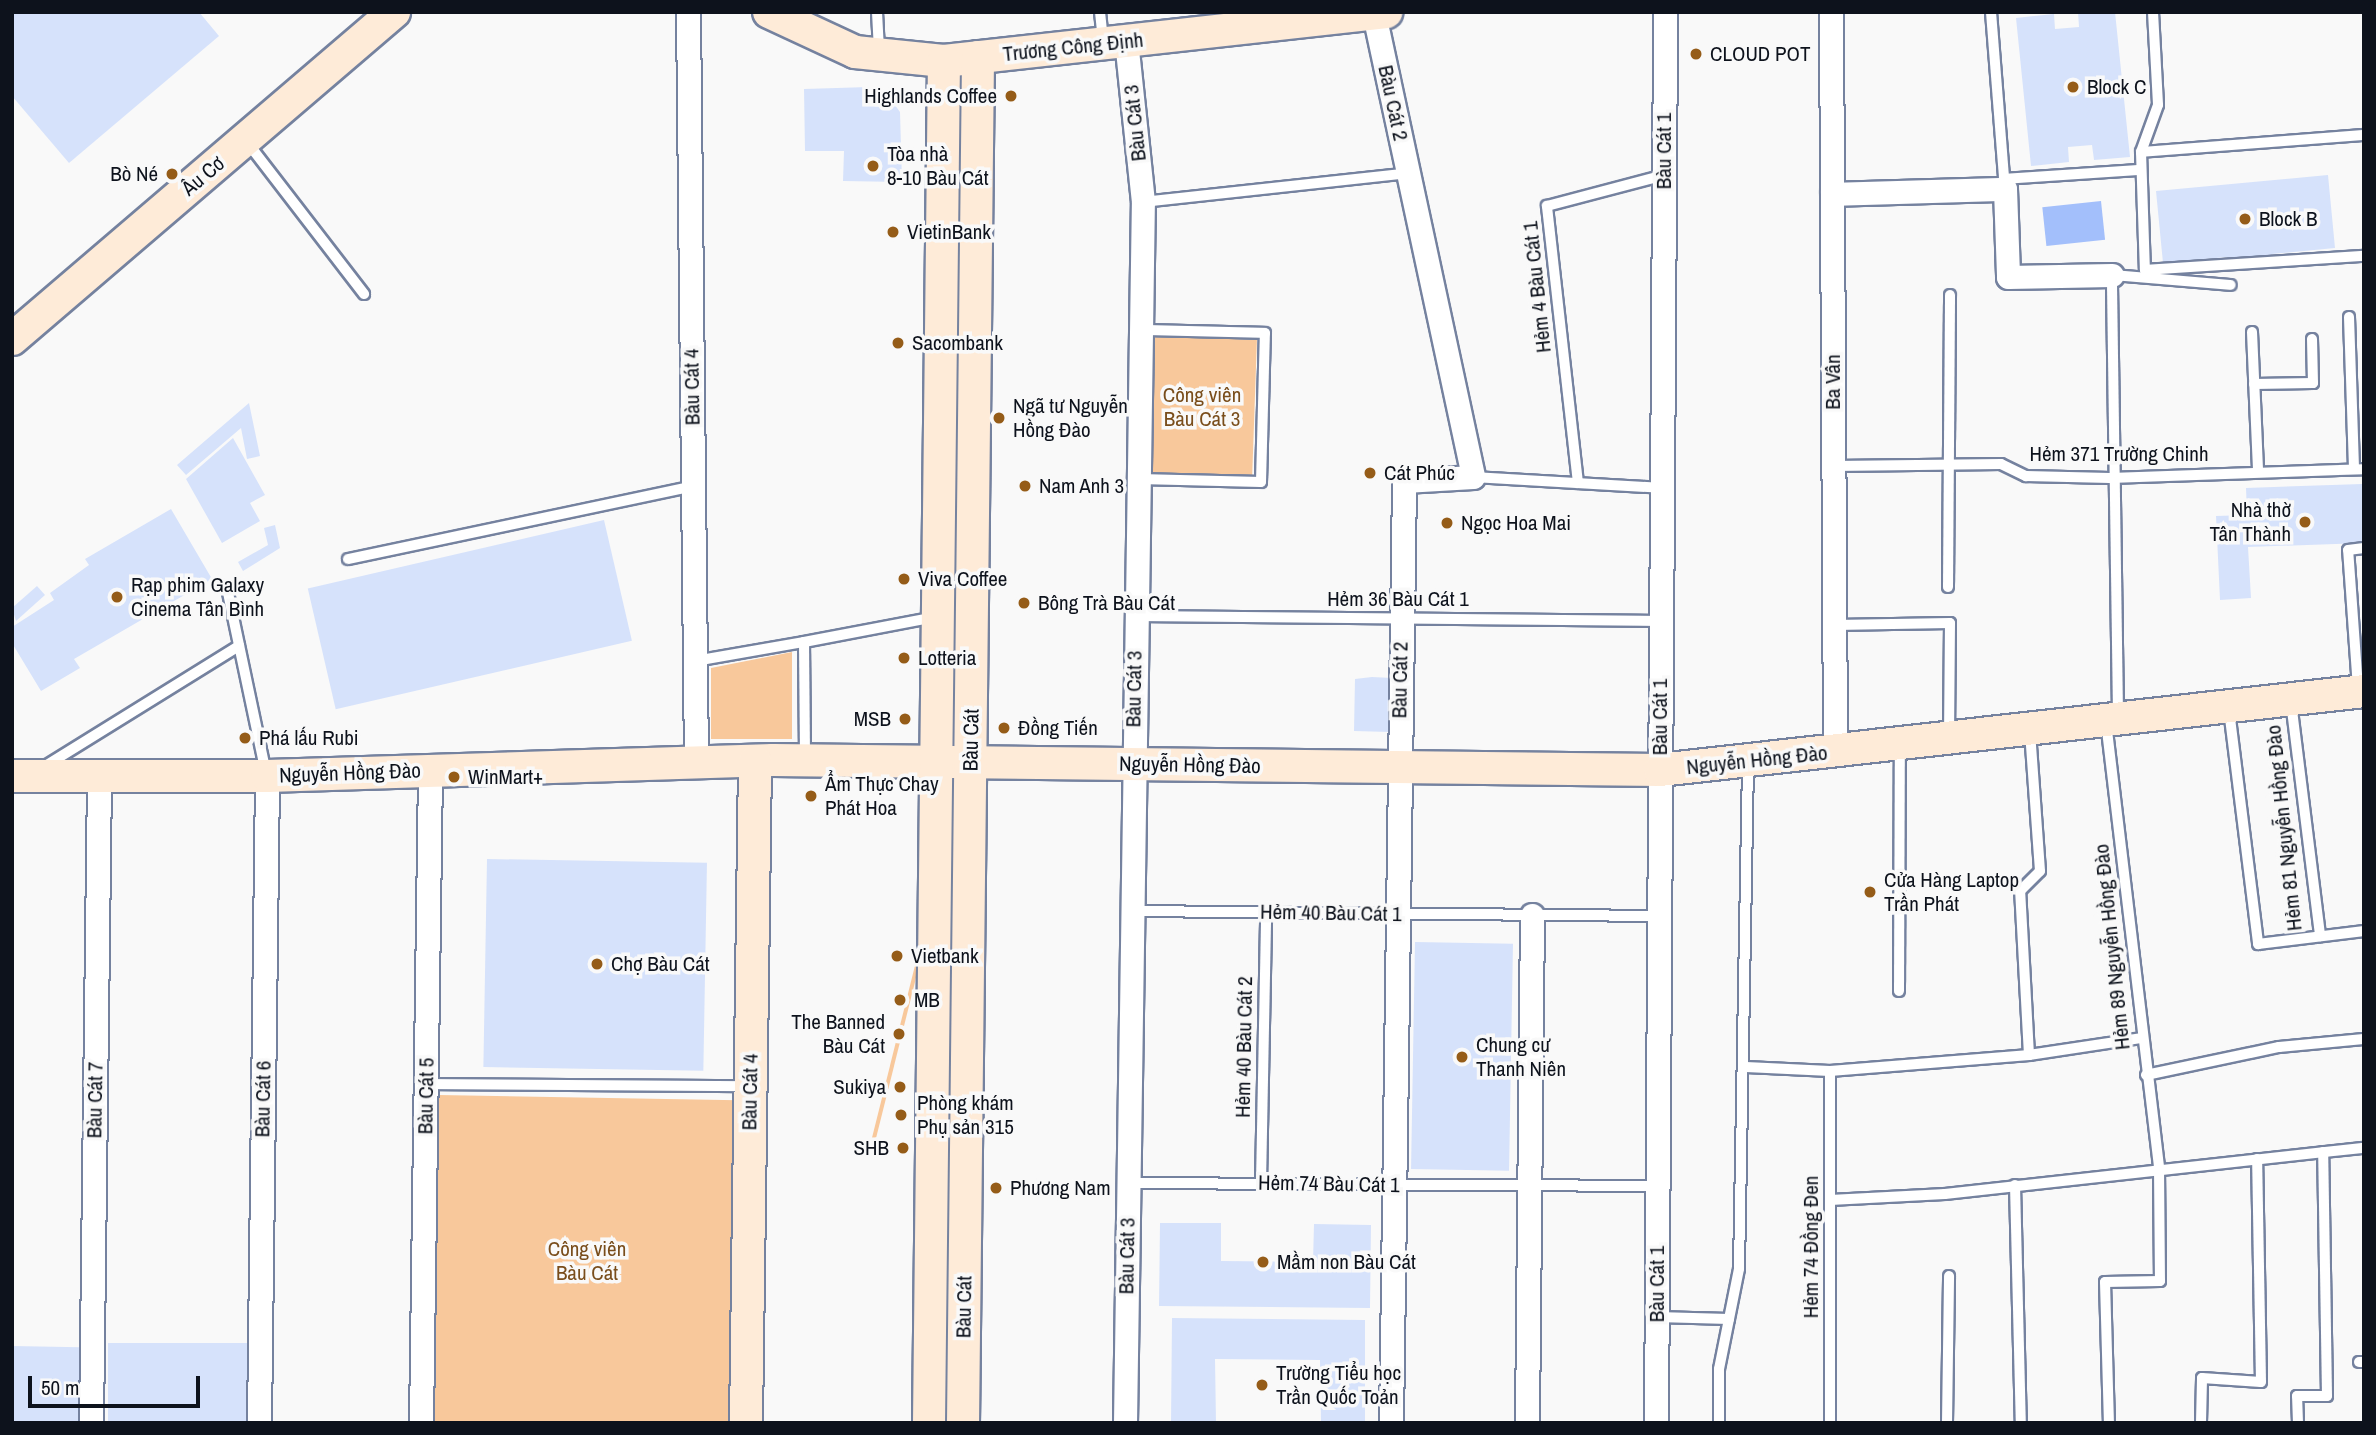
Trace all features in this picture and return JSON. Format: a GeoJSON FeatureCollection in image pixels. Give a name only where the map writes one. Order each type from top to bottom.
{"type":"FeatureCollection","features":[{"type":"Feature","properties":{"kind":"street","name":"Âu Cơ"},"geometry":{"type":"LineString","coordinates":[[12,339],[394,12]]}},
{"type":"Feature","properties":{"kind":"street","name":"Bàu Cát 4"},"geometry":{"type":"LineString","coordinates":[[688,12],[696,762]]}},
{"type":"Feature","properties":{"kind":"street","name":"Trương Công Định"},"geometry":{"type":"LineString","coordinates":[[769,12],[822,40],[880,57],[944,61],[1380,13]]}},
{"type":"Feature","properties":{"kind":"street","name":"Bàu Cát 1"},"geometry":{"type":"LineString","coordinates":[[1656,1423],[1665,12]]}},
{"type":"Feature","properties":{"kind":"street","name":"Ba Vân"},"geometry":{"type":"LineString","coordinates":[[1831,12],[1835,752]]}},
{"type":"Feature","properties":{"kind":"street","name":"Bàu Cát 2"},"geometry":{"type":"LineString","coordinates":[[1380,13],[1408,173],[1473,477],[1404,481],[1391,1423]]}},
{"type":"Feature","properties":{"kind":"street","name":"Bàu Cát 3"},"geometry":{"type":"LineString","coordinates":[[1114,42],[1143,202],[1132,764],[1125,1423]]}},
{"type":"Feature","properties":{"kind":"street","name":"Bàu Cát"},"geometry":{"type":"LineString","coordinates":[[963,1423],[978,57]]}},
{"type":"Feature","properties":{"kind":"street","name":"Bàu Cát"},"geometry":{"type":"LineString","coordinates":[[929,1423],[944,61]]}},
{"type":"Feature","properties":{"kind":"street"},"geometry":{"type":"LineString","coordinates":[[1832,194],[2004,189],[2008,277],[2112,275]]}},
{"type":"Feature","properties":{"kind":"street"},"geometry":{"type":"LineString","coordinates":[[940,411],[975,412]]}},
{"type":"Feature","properties":{"kind":"street","name":"Nguyễn Hồng Đào"},"geometry":{"type":"LineString","coordinates":[[20,776],[267,776],[805,760],[1660,770],[2030,732],[2361,691]]}},
{"type":"Feature","properties":{"kind":"street","name":"Bàu Cát 4"},"geometry":{"type":"LineString","coordinates":[[746,1423],[755,761]]}},
{"type":"Feature","properties":{"kind":"street","name":"Bàu Cát 5"},"geometry":{"type":"LineString","coordinates":[[421,1423],[430,770]]}},
{"type":"Feature","properties":{"kind":"street","name":"Bàu Cát 6"},"geometry":{"type":"LineString","coordinates":[[259,1423],[267,776]]}},
{"type":"Feature","properties":{"kind":"street","name":"Bàu Cát 7"},"geometry":{"type":"LineString","coordinates":[[91,1423],[99,777]]}},
{"type":"Feature","properties":{"kind":"street"},"geometry":{"type":"LineString","coordinates":[[1527,1423],[1532,915]]}},
{"type":"Feature","properties":{"kind":"street"},"geometry":{"type":"LineString","coordinates":[[932,1182],[966,1182]]}},
{"type":"Feature","properties":{"kind":"lane"},"geometry":{"type":"LineString","coordinates":[[877,12],[880,57]]}},
{"type":"Feature","properties":{"kind":"lane"},"geometry":{"type":"LineString","coordinates":[[1100,12],[1114,42]]}},
{"type":"Feature","properties":{"kind":"lane"},"geometry":{"type":"LineString","coordinates":[[1991,12],[2004,180],[2141,170]]}},
{"type":"Feature","properties":{"kind":"lane"},"geometry":{"type":"LineString","coordinates":[[2153,12],[2158,105],[2141,152],[2145,270],[2364,256]]}},
{"type":"Feature","properties":{"kind":"lane"},"geometry":{"type":"LineString","coordinates":[[2141,152],[2364,135]]}},
{"type":"Feature","properties":{"kind":"lane"},"geometry":{"type":"LineString","coordinates":[[246,140],[364,294]]}},
{"type":"Feature","properties":{"kind":"lane"},"geometry":{"type":"LineString","coordinates":[[1143,202],[1408,173]]}},
{"type":"Feature","properties":{"kind":"lane","name":"Hẻm 4 Bàu Cát 1"},"geometry":{"type":"LineString","coordinates":[[1578,483],[1547,206],[1664,175]]}},
{"type":"Feature","properties":{"kind":"lane"},"geometry":{"type":"LineString","coordinates":[[2112,275],[2231,285]]}},
{"type":"Feature","properties":{"kind":"lane","name":"Hẻm 89 Nguyễn Hồng Đào"},"geometry":{"type":"LineString","coordinates":[[2109,1423],[2105,1282],[2160,1281],[2159,1168],[2141,1038],[2112,721],[2112,275]]}},
{"type":"Feature","properties":{"kind":"lane"},"geometry":{"type":"LineString","coordinates":[[1948,587],[1944,541],[1951,464],[1950,295]]}},
{"type":"Feature","properties":{"kind":"lane"},"geometry":{"type":"LineString","coordinates":[[2349,317],[2359,469]]}},
{"type":"Feature","properties":{"kind":"lane"},"geometry":{"type":"LineString","coordinates":[[1138,479],[1261,482],[1265,333],[1141,330]]}},
{"type":"Feature","properties":{"kind":"lane"},"geometry":{"type":"LineString","coordinates":[[2252,332],[2258,472]]}},
{"type":"Feature","properties":{"kind":"lane"},"geometry":{"type":"LineString","coordinates":[[2254,384],[2314,383],[2312,339]]}},
{"type":"Feature","properties":{"kind":"lane","name":"Hẻm 371 Trường Chinh"},"geometry":{"type":"LineString","coordinates":[[1834,466],[1951,464],[2110,478],[2359,469]]}},
{"type":"Feature","properties":{"kind":"lane"},"geometry":{"type":"LineString","coordinates":[[1473,477],[1662,488]]}},
{"type":"Feature","properties":{"kind":"lane"},"geometry":{"type":"LineString","coordinates":[[348,559],[693,486]]}},
{"type":"Feature","properties":{"kind":"lane"},"geometry":{"type":"LineString","coordinates":[[2361,691],[2348,550],[2364,548]]}},
{"type":"Feature","properties":{"kind":"lane"},"geometry":{"type":"LineString","coordinates":[[227,588],[267,776]]}},
{"type":"Feature","properties":{"kind":"lane"},"geometry":{"type":"LineString","coordinates":[[695,661],[938,616]]}},
{"type":"Feature","properties":{"kind":"lane","name":"Hẻm 36 Bàu Cát 1"},"geometry":{"type":"LineString","coordinates":[[1136,616],[1661,621]]}},
{"type":"Feature","properties":{"kind":"lane"},"geometry":{"type":"LineString","coordinates":[[1835,625],[1950,623],[1949,741]]}},
{"type":"Feature","properties":{"kind":"lane"},"geometry":{"type":"LineString","coordinates":[[804,642],[805,760]]}},
{"type":"Feature","properties":{"kind":"lane"},"geometry":{"type":"LineString","coordinates":[[20,776],[239,646]]}},
{"type":"Feature","properties":{"kind":"lane","name":"Hẻm 81 Nguyễn Hồng Đào"},"geometry":{"type":"LineString","coordinates":[[2229,707],[2259,944],[2320,936],[2290,700]]}},
{"type":"Feature","properties":{"kind":"lane"},"geometry":{"type":"LineString","coordinates":[[2029,1055],[2020,891],[2040,871],[2030,732]]}},
{"type":"Feature","properties":{"kind":"lane"},"geometry":{"type":"LineString","coordinates":[[1899,991],[1900,746]]}},
{"type":"Feature","properties":{"kind":"lane"},"geometry":{"type":"LineString","coordinates":[[1719,1423],[1729,1319],[1739,1269],[1746,1067],[1748,761]]}},
{"type":"Feature","properties":{"kind":"lane","name":"Hẻm 40 Bàu Cát 1"},"geometry":{"type":"LineString","coordinates":[[1131,911],[1659,916]]}},
{"type":"Feature","properties":{"kind":"lane","name":"Hẻm 40 Bàu Cát 2"},"geometry":{"type":"LineString","coordinates":[[1261,1183],[1266,912]]}},
{"type":"Feature","properties":{"kind":"lane"},"geometry":{"type":"LineString","coordinates":[[2320,936],[2364,931]]}},
{"type":"Feature","properties":{"kind":"lane"},"geometry":{"type":"LineString","coordinates":[[1746,1067],[1830,1071],[2029,1055],[2141,1038]]}},
{"type":"Feature","properties":{"kind":"lane"},"geometry":{"type":"LineString","coordinates":[[2146,1075],[2279,1047],[2364,1039]]}},
{"type":"Feature","properties":{"kind":"lane","name":"Hẻm 74 Đồng Đen"},"geometry":{"type":"LineString","coordinates":[[1830,1071],[1830,1423]]}},
{"type":"Feature","properties":{"kind":"lane"},"geometry":{"type":"LineString","coordinates":[[426,1084],[751,1086]]}},
{"type":"Feature","properties":{"kind":"lane"},"geometry":{"type":"LineString","coordinates":[[1830,1200],[2015,1185],[2159,1168],[2364,1149]]}},
{"type":"Feature","properties":{"kind":"lane"},"geometry":{"type":"LineString","coordinates":[[2298,1423],[2297,1396],[2327,1396],[2323,1152]]}},
{"type":"Feature","properties":{"kind":"lane"},"geometry":{"type":"LineString","coordinates":[[2201,1423],[2202,1378],[2261,1381],[2257,1159]]}},
{"type":"Feature","properties":{"kind":"lane","name":"Hẻm 74 Bàu Cát 1"},"geometry":{"type":"LineString","coordinates":[[1128,1182],[1657,1186]]}},
{"type":"Feature","properties":{"kind":"lane"},"geometry":{"type":"LineString","coordinates":[[2015,1185],[2021,1423]]}},
{"type":"Feature","properties":{"kind":"lane"},"geometry":{"type":"LineString","coordinates":[[1947,1423],[1949,1276]]}},
{"type":"Feature","properties":{"kind":"lane"},"geometry":{"type":"LineString","coordinates":[[1657,1317],[1729,1319]]}},
{"type":"Feature","properties":{"kind":"green space","name":"Công viên Bàu Cát 3"},"geometry":{"type":"Polygon","coordinates":[[[1149,336],[1257,340],[1252,478],[1144,474],[1149,336]]]}},
{"type":"Feature","properties":{"kind":"green space"},"geometry":{"type":"Polygon","coordinates":[[[955,438],[959,439],[953,693],[950,693],[955,438]]]}},
{"type":"Feature","properties":{"kind":"green space"},"geometry":{"type":"Polygon","coordinates":[[[792,652],[792,739],[711,739],[711,668],[792,652]]]}},
{"type":"Feature","properties":{"kind":"green space"},"geometry":{"type":"Polygon","coordinates":[[[950,825],[954,826],[875,1143],[871,1142],[950,825]]]}},
{"type":"Feature","properties":{"kind":"green space","name":"Công viên Bàu Cát"},"geometry":{"type":"Polygon","coordinates":[[[439,1095],[738,1100],[732,1423],[433,1423],[439,1095]]]}},
{"type":"Feature","properties":{"kind":"green space"},"geometry":{"type":"Polygon","coordinates":[[[950,1206],[951,1423],[941,1423],[944,1208],[950,1206]]]}},
{"type":"Feature","properties":{"kind":"water"},"geometry":{"type":"Polygon","coordinates":[[[2101,201],[2105,240],[2046,246],[2042,207],[2101,201]]]}},
{"type":"Feature","properties":{"kind":"building"},"geometry":{"type":"Polygon","coordinates":[[[12,12],[199,12],[219,36],[69,163],[12,96],[12,12]]]}},
{"type":"Feature","properties":{"kind":"building","name":"Block C"},"geometry":{"type":"Polygon","coordinates":[[[2078,12],[2115,12],[2130,157],[2094,160],[2092,145],[2068,147],[2069,162],[2031,166],[2016,18],[2054,14],[2055,29],[2079,27],[2078,12]]]}},
{"type":"Feature","properties":{"kind":"building"},"geometry":{"type":"Polygon","coordinates":[[[869,87],[887,94],[900,112],[902,182],[843,181],[844,151],[805,151],[804,89],[869,87]]]}},
{"type":"Feature","properties":{"kind":"building","name":"Block B"},"geometry":{"type":"Polygon","coordinates":[[[2328,175],[2335,248],[2272,254],[2273,263],[2228,268],[2227,257],[2163,263],[2156,191],[2328,175]]]}},
{"type":"Feature","properties":{"kind":"building"},"geometry":{"type":"Polygon","coordinates":[[[249,403],[260,456],[247,459],[241,428],[186,475],[177,465],[249,403]]]}},
{"type":"Feature","properties":{"kind":"building"},"geometry":{"type":"Polygon","coordinates":[[[233,438],[265,495],[250,503],[260,521],[222,543],[186,479],[233,438]]]}},
{"type":"Feature","properties":{"kind":"building","name":"Nhà thờ Tân Thành"},"geometry":{"type":"Polygon","coordinates":[[[2362,484],[2364,543],[2248,547],[2251,598],[2220,600],[2216,516],[2247,515],[2246,488],[2362,484]]]}},
{"type":"Feature","properties":{"kind":"building","name":"Rạp phim Galaxy Cinema Tân Bình"},"geometry":{"type":"Polygon","coordinates":[[[171,509],[212,579],[74,659],[80,668],[41,691],[12,643],[12,627],[54,600],[50,593],[89,565],[85,559],[171,509]]]}},
{"type":"Feature","properties":{"kind":"building"},"geometry":{"type":"Polygon","coordinates":[[[604,520],[632,641],[336,709],[308,588],[604,520]]]}},
{"type":"Feature","properties":{"kind":"building"},"geometry":{"type":"Polygon","coordinates":[[[275,525],[280,548],[243,571],[238,562],[268,545],[264,528],[275,525]]]}},
{"type":"Feature","properties":{"kind":"building"},"geometry":{"type":"Polygon","coordinates":[[[37,586],[45,595],[16,621],[12,608],[37,586]]]}},
{"type":"Feature","properties":{"kind":"building"},"geometry":{"type":"Polygon","coordinates":[[[1392,678],[1390,732],[1354,731],[1355,679],[1392,678]]]}},
{"type":"Feature","properties":{"kind":"building","name":"Chợ Bàu Cát"},"geometry":{"type":"Polygon","coordinates":[[[487,859],[707,863],[703,1071],[483,1067],[487,859]]]}},
{"type":"Feature","properties":{"kind":"building","name":"Chung cư Thanh Niên"},"geometry":{"type":"Polygon","coordinates":[[[1415,942],[1513,944],[1509,1171],[1411,1169],[1415,942]]]}},
{"type":"Feature","properties":{"kind":"building"},"geometry":{"type":"Polygon","coordinates":[[[1160,1223],[1221,1223],[1221,1261],[1313,1262],[1314,1224],[1371,1225],[1370,1308],[1159,1306],[1160,1223]]]}},
{"type":"Feature","properties":{"kind":"building"},"geometry":{"type":"Polygon","coordinates":[[[1172,1318],[1365,1320],[1365,1423],[1321,1423],[1320,1360],[1215,1359],[1216,1423],[1171,1423],[1172,1318]]]}},
{"type":"Feature","properties":{"kind":"building"},"geometry":{"type":"Polygon","coordinates":[[[108,1343],[249,1343],[249,1423],[108,1423],[108,1343]]]}},
{"type":"Feature","properties":{"kind":"building"},"geometry":{"type":"Polygon","coordinates":[[[12,1346],[80,1347],[79,1423],[12,1423],[12,1346]]]}},
{"type":"Feature","properties":{"kind":"place","name":"CLOUD POT"},"geometry":{"type":"Point","coordinates":[1696,54]}},
{"type":"Feature","properties":{"kind":"place","name":"Block C"},"geometry":{"type":"Point","coordinates":[2073,87]}},
{"type":"Feature","properties":{"kind":"place","name":"Highlands Coffee"},"geometry":{"type":"Point","coordinates":[1011,96]}},
{"type":"Feature","properties":{"kind":"place","name":"Tòa nhà 8-10 Bàu Cát"},"geometry":{"type":"Point","coordinates":[873,166]}},
{"type":"Feature","properties":{"kind":"place","name":"Bò Né"},"geometry":{"type":"Point","coordinates":[172,174]}},
{"type":"Feature","properties":{"kind":"place","name":"Block B"},"geometry":{"type":"Point","coordinates":[2245,219]}},
{"type":"Feature","properties":{"kind":"place","name":"VietinBank"},"geometry":{"type":"Point","coordinates":[893,232]}},
{"type":"Feature","properties":{"kind":"place","name":"Sacombank"},"geometry":{"type":"Point","coordinates":[898,343]}},
{"type":"Feature","properties":{"kind":"place","name":"Ngã tư Nguyễn Hồng Đào"},"geometry":{"type":"Point","coordinates":[999,418]}},
{"type":"Feature","properties":{"kind":"place","name":"Cát Phúc"},"geometry":{"type":"Point","coordinates":[1370,473]}},
{"type":"Feature","properties":{"kind":"place","name":"Nam Anh 3"},"geometry":{"type":"Point","coordinates":[1025,486]}},
{"type":"Feature","properties":{"kind":"place","name":"Nhà thờ Tân Thành"},"geometry":{"type":"Point","coordinates":[2305,522]}},
{"type":"Feature","properties":{"kind":"place","name":"Ngọc Hoa Mai"},"geometry":{"type":"Point","coordinates":[1447,523]}},
{"type":"Feature","properties":{"kind":"place","name":"Viva Coffee"},"geometry":{"type":"Point","coordinates":[904,579]}},
{"type":"Feature","properties":{"kind":"place","name":"Rạp phim Galaxy Cinema Tân Bình"},"geometry":{"type":"Point","coordinates":[117,597]}},
{"type":"Feature","properties":{"kind":"place","name":"Bông Trà Bàu Cát"},"geometry":{"type":"Point","coordinates":[1024,603]}},
{"type":"Feature","properties":{"kind":"place","name":"Lotteria"},"geometry":{"type":"Point","coordinates":[904,658]}},
{"type":"Feature","properties":{"kind":"place","name":"MSB"},"geometry":{"type":"Point","coordinates":[905,719]}},
{"type":"Feature","properties":{"kind":"place","name":"Đồng Tiến"},"geometry":{"type":"Point","coordinates":[1004,728]}},
{"type":"Feature","properties":{"kind":"place","name":"Phá lấu Rubi"},"geometry":{"type":"Point","coordinates":[245,738]}},
{"type":"Feature","properties":{"kind":"place","name":"WinMart+"},"geometry":{"type":"Point","coordinates":[454,777]}},
{"type":"Feature","properties":{"kind":"place","name":"Ẩm Thực Chay Phát Hoa"},"geometry":{"type":"Point","coordinates":[811,796]}},
{"type":"Feature","properties":{"kind":"place","name":"Cửa Hàng Laptop Trần Phát"},"geometry":{"type":"Point","coordinates":[1870,892]}},
{"type":"Feature","properties":{"kind":"place","name":"Vietbank"},"geometry":{"type":"Point","coordinates":[897,956]}},
{"type":"Feature","properties":{"kind":"place","name":"Chợ Bàu Cát"},"geometry":{"type":"Point","coordinates":[597,964]}},
{"type":"Feature","properties":{"kind":"place","name":"MB"},"geometry":{"type":"Point","coordinates":[900,1000]}},
{"type":"Feature","properties":{"kind":"place","name":"The Banned Bàu Cát"},"geometry":{"type":"Point","coordinates":[899,1034]}},
{"type":"Feature","properties":{"kind":"place","name":"Chung cư Thanh Niên"},"geometry":{"type":"Point","coordinates":[1462,1057]}},
{"type":"Feature","properties":{"kind":"place","name":"Sukiya"},"geometry":{"type":"Point","coordinates":[900,1087]}},
{"type":"Feature","properties":{"kind":"place","name":"Phòng khám Phụ sản 315"},"geometry":{"type":"Point","coordinates":[901,1115]}},
{"type":"Feature","properties":{"kind":"place","name":"SHB"},"geometry":{"type":"Point","coordinates":[903,1148]}},
{"type":"Feature","properties":{"kind":"place","name":"Phương Nam"},"geometry":{"type":"Point","coordinates":[996,1188]}},
{"type":"Feature","properties":{"kind":"place","name":"Mầm non Bàu Cát"},"geometry":{"type":"Point","coordinates":[1263,1262]}},
{"type":"Feature","properties":{"kind":"place","name":"Trường Tiểu học Trần Quốc Toản"},"geometry":{"type":"Point","coordinates":[1262,1385]}}]}
